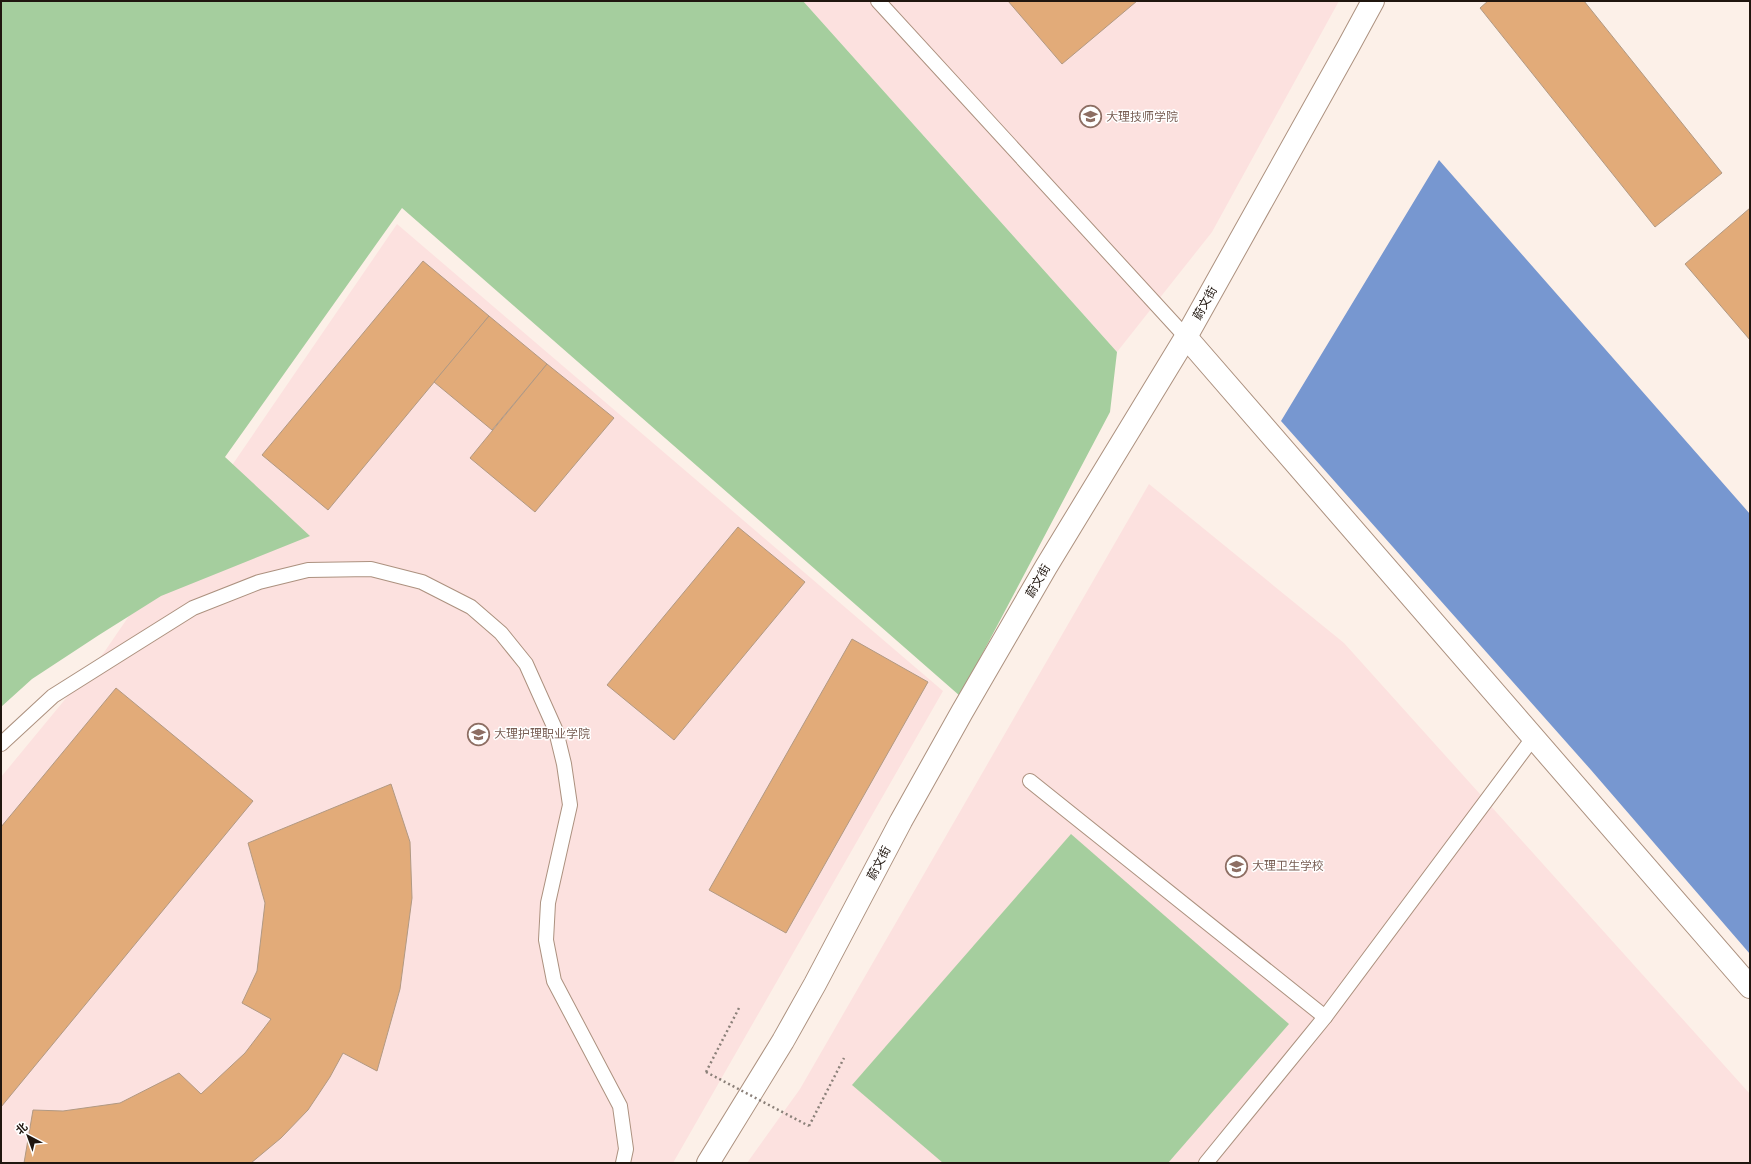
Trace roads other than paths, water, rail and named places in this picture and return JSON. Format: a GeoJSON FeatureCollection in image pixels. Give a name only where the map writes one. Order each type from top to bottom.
{"type":"FeatureCollection","features":[{"type":"Feature","properties":{"kind":"street","name":"蔚文街"},"geometry":{"type":"LineString","coordinates":[[708,1163],[790,1028],[901,821],[1038,581],[1186,337],[1373,1]]}},
{"type":"Feature","properties":{"kind":"street"},"geometry":{"type":"LineString","coordinates":[[1186,337],[1750,987]]}},
{"type":"Feature","properties":{"kind":"lane"},"geometry":{"type":"LineString","coordinates":[[878,1],[1186,337]]}},
{"type":"Feature","properties":{"kind":"lane"},"geometry":{"type":"LineString","coordinates":[[1,744],[53,696],[193,608],[259,582],[308,570],[371,569],[422,582],[471,607],[501,633],[526,664],[556,731],[564,764],[570,805],[548,903],[546,940],[554,981],[620,1106],[626,1149],[623,1163]]}},
{"type":"Feature","properties":{"kind":"lane"},"geometry":{"type":"LineString","coordinates":[[1206,1163],[1325,1017],[1533,738]]}},
{"type":"Feature","properties":{"kind":"lane"},"geometry":{"type":"LineString","coordinates":[[1030,781],[1325,1017]]}},
{"type":"Feature","properties":{"kind":"water"},"geometry":{"type":"Polygon","coordinates":[[[1439,160],[1750,514],[1750,954],[1591,770],[1281,421],[1439,160]]]}},
{"type":"Feature","properties":{"kind":"place","name":"大理技师学院"},"geometry":{"type":"Point","coordinates":[1091,117]}},
{"type":"Feature","properties":{"kind":"place","name":"大理护理职业学院"},"geometry":{"type":"Point","coordinates":[478,734]}},
{"type":"Feature","properties":{"kind":"place","name":"大理卫生学校"},"geometry":{"type":"Point","coordinates":[1237,866]}}]}
